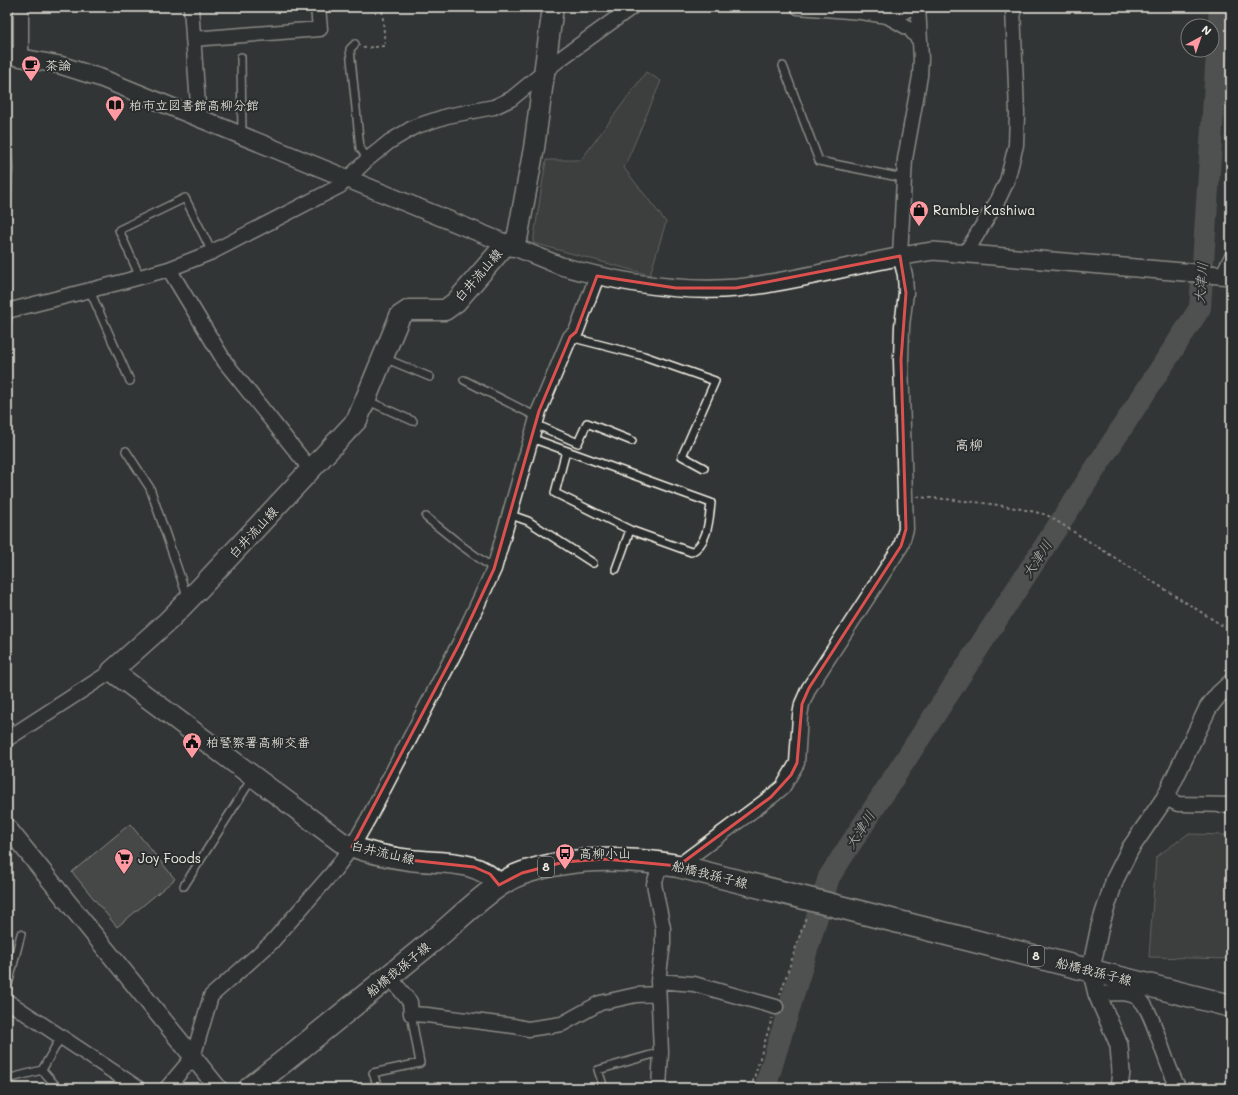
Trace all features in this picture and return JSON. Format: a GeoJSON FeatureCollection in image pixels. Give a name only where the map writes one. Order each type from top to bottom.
{"type":"FeatureCollection","features":[{"type":"Feature","properties":{"kind":"main road","name":"白井流山線"},"geometry":{"type":"LineString","coordinates":[[499,884],[490,874],[474,867],[409,860],[352,847],[341,842],[112,671],[188,601],[357,420],[400,316],[409,310],[445,310],[456,302],[506,244],[513,246],[518,234],[534,148],[553,7]]}},
{"type":"Feature","properties":{"kind":"main road","name":"船橋我孫子線"},"geometry":{"type":"LineString","coordinates":[[263,1084],[499,884],[522,873],[564,862],[605,859],[670,864],[803,907],[840,907],[1091,969],[1231,1006]]}},
{"type":"Feature","properties":{"kind":"street"},"geometry":{"type":"LineString","coordinates":[[21,7],[14,56],[60,65],[101,78],[561,266],[597,276],[643,285],[676,288],[736,288],[778,282],[900,256],[933,252],[1223,276],[1231,258]]}},
{"type":"Feature","properties":{"kind":"street"},"geometry":{"type":"LineString","coordinates":[[191,7],[199,119]]}},
{"type":"Feature","properties":{"kind":"street"},"geometry":{"type":"LineString","coordinates":[[193,39],[320,29],[318,7]]}},
{"type":"Feature","properties":{"kind":"street"},"geometry":{"type":"LineString","coordinates":[[8,314],[169,269],[212,252],[340,186],[349,179],[368,159],[389,142],[414,127],[447,116],[494,107],[511,99],[560,59],[632,7]]}},
{"type":"Feature","properties":{"kind":"street"},"geometry":{"type":"LineString","coordinates":[[798,7],[861,12],[887,16],[898,15],[912,7]]}},
{"type":"Feature","properties":{"kind":"street"},"geometry":{"type":"LineString","coordinates":[[659,1088],[661,1052],[658,987],[663,944],[663,928],[654,884],[670,864],[771,797],[783,787],[797,763],[802,704],[810,688],[901,546],[906,530],[901,360],[905,276],[900,256],[904,178],[908,137],[920,76],[918,7]]}},
{"type":"Feature","properties":{"kind":"street"},"geometry":{"type":"LineString","coordinates":[[965,254],[998,200],[1006,181],[1016,145],[1017,114],[1013,7]]}},
{"type":"Feature","properties":{"kind":"street"},"geometry":{"type":"LineString","coordinates":[[887,16],[910,29],[920,41]]}},
{"type":"Feature","properties":{"kind":"street"},"geometry":{"type":"LineString","coordinates":[[169,269],[225,362],[311,470]]}},
{"type":"Feature","properties":{"kind":"street"},"geometry":{"type":"LineString","coordinates":[[167,1088],[193,1057],[211,996],[271,943],[352,847],[459,644],[494,569],[511,515],[536,421],[570,337],[576,332],[597,276]]}},
{"type":"Feature","properties":{"kind":"street"},"geometry":{"type":"LineString","coordinates":[[7,739],[112,671]]}},
{"type":"Feature","properties":{"kind":"street"},"geometry":{"type":"LineString","coordinates":[[1119,1088],[1121,1072],[1119,1045],[1097,994],[1091,969],[1100,926],[1115,879],[1130,849],[1165,798],[1208,708],[1219,694],[1231,683]]}},
{"type":"Feature","properties":{"kind":"street"},"geometry":{"type":"LineString","coordinates":[[1165,798],[1178,804],[1231,804]]}},
{"type":"Feature","properties":{"kind":"street"},"geometry":{"type":"LineString","coordinates":[[7,827],[218,1088]]}},
{"type":"Feature","properties":{"kind":"street"},"geometry":{"type":"LineString","coordinates":[[389,976],[410,1002],[411,1014],[528,1029],[562,1024],[600,1003],[636,995],[658,987],[694,984],[776,1007]]}},
{"type":"Feature","properties":{"kind":"street"},"geometry":{"type":"LineString","coordinates":[[1097,994],[1125,993],[1139,998],[1145,1006],[1165,1061],[1179,1088]]}},
{"type":"Feature","properties":{"kind":"street"},"geometry":{"type":"LineString","coordinates":[[7,1001],[138,1088]]}},
{"type":"Feature","properties":{"kind":"lane"},"geometry":{"type":"LineString","coordinates":[[353,46],[360,148],[368,159]]}},
{"type":"Feature","properties":{"kind":"lane"},"geometry":{"type":"LineString","coordinates":[[241,57],[242,136]]}},
{"type":"Feature","properties":{"kind":"lane"},"geometry":{"type":"LineString","coordinates":[[783,66],[820,161],[904,178]]}},
{"type":"Feature","properties":{"kind":"lane"},"geometry":{"type":"LineString","coordinates":[[140,277],[119,230],[185,198],[212,252]]}},
{"type":"Feature","properties":{"kind":"lane"},"geometry":{"type":"LineString","coordinates":[[90,291],[130,381]]}},
{"type":"Feature","properties":{"kind":"lane"},"geometry":{"type":"LineString","coordinates":[[570,337],[644,356],[715,381],[682,456],[704,468]]}},
{"type":"Feature","properties":{"kind":"lane"},"geometry":{"type":"LineString","coordinates":[[382,357],[430,377]]}},
{"type":"Feature","properties":{"kind":"lane"},"geometry":{"type":"LineString","coordinates":[[464,380],[578,443],[587,423],[632,441]]}},
{"type":"Feature","properties":{"kind":"lane"},"geometry":{"type":"LineString","coordinates":[[366,400],[413,421]]}},
{"type":"Feature","properties":{"kind":"lane"},"geometry":{"type":"LineString","coordinates":[[531,438],[711,503],[707,532],[697,549],[691,552],[630,530],[555,493],[566,451]]}},
{"type":"Feature","properties":{"kind":"lane"},"geometry":{"type":"LineString","coordinates":[[126,451],[150,488],[188,601]]}},
{"type":"Feature","properties":{"kind":"lane"},"geometry":{"type":"LineString","coordinates":[[511,515],[528,521],[593,563]]}},
{"type":"Feature","properties":{"kind":"lane"},"geometry":{"type":"LineString","coordinates":[[426,517],[494,569]]}},
{"type":"Feature","properties":{"kind":"lane"},"geometry":{"type":"LineString","coordinates":[[616,569],[630,530]]}},
{"type":"Feature","properties":{"kind":"lane"},"geometry":{"type":"LineString","coordinates":[[184,886],[254,777]]}},
{"type":"Feature","properties":{"kind":"lane"},"geometry":{"type":"LineString","coordinates":[[7,989],[21,934]]}},
{"type":"Feature","properties":{"kind":"lane"},"geometry":{"type":"LineString","coordinates":[[378,1088],[373,1073],[420,1063],[411,1014]]}},
{"type":"Feature","properties":{"kind":"lane"},"geometry":{"type":"LineString","coordinates":[[7,1079],[42,1070],[61,1037]]}},
{"type":"Feature","properties":{"kind":"lane"},"geometry":{"type":"LineString","coordinates":[[604,1088],[598,1070],[661,1052]]}},
{"type":"Feature","properties":{"kind":"lane"},"geometry":{"type":"LineString","coordinates":[[42,1070],[58,1088]]}},
{"type":"Feature","properties":{"kind":"path"},"geometry":{"type":"LineString","coordinates":[[353,46],[385,46],[382,7]]}},
{"type":"Feature","properties":{"kind":"path"},"geometry":{"type":"LineString","coordinates":[[906,496],[953,500],[1047,515],[1231,631]]}},
{"type":"Feature","properties":{"kind":"path"},"geometry":{"type":"LineString","coordinates":[[750,1088],[776,1007],[803,907]]}},
{"type":"Feature","properties":{"kind":"highlighted area"},"geometry":{"type":"Polygon","coordinates":[[[900,256],[906,293],[901,360],[906,529],[901,546],[809,688],[802,704],[797,763],[791,775],[771,797],[678,866],[605,859],[564,862],[522,873],[499,885],[490,874],[474,867],[409,860],[352,847],[459,644],[494,569],[539,411],[570,337],[576,332],[597,276],[676,288],[736,288],[900,256]]]}},
{"type":"Feature","properties":{"kind":"shaded area"},"geometry":{"type":"Polygon","coordinates":[[[646,72],[661,81],[624,168],[666,222],[650,275],[533,243],[546,160],[581,160],[646,72]]]}},
{"type":"Feature","properties":{"kind":"shaded area"},"geometry":{"type":"Polygon","coordinates":[[[1188,834],[1231,835],[1231,959],[1149,957],[1156,857],[1188,834]]]}},
{"type":"Feature","properties":{"kind":"building","name":"Joy Foods"},"geometry":{"type":"Polygon","coordinates":[[[130,824],[175,879],[117,927],[72,872],[130,824]]]}},
{"type":"Feature","properties":{"kind":"waterway","name":"大津川"},"geometry":{"type":"LineString","coordinates":[[765,1088],[829,877],[1200,308],[1220,7]]}},
{"type":"Feature","properties":{"kind":"railway"},"geometry":{"type":"LineString","coordinates":[[7,49],[12,169],[7,259]]}},
{"type":"Feature","properties":{"kind":"place","name":"茶論"},"geometry":{"type":"Point","coordinates":[31,82]}},
{"type":"Feature","properties":{"kind":"place","name":"柏市立図書館高柳分館"},"geometry":{"type":"Point","coordinates":[115,122]}},
{"type":"Feature","properties":{"kind":"place","name":"Ramble Kashiwa"},"geometry":{"type":"Point","coordinates":[919,227]}},
{"type":"Feature","properties":{"kind":"place","name":"柏警察署高柳交番"},"geometry":{"type":"Point","coordinates":[192,759]}},
{"type":"Feature","properties":{"kind":"place","name":"高柳小山"},"geometry":{"type":"Point","coordinates":[565,870]}},
{"type":"Feature","properties":{"kind":"place","name":"Joy Foods"},"geometry":{"type":"Point","coordinates":[124,875]}},
{"type":"Feature","properties":{"kind":"district","name":"高柳"},"geometry":{"type":"Point","coordinates":[969,445]}}]}
